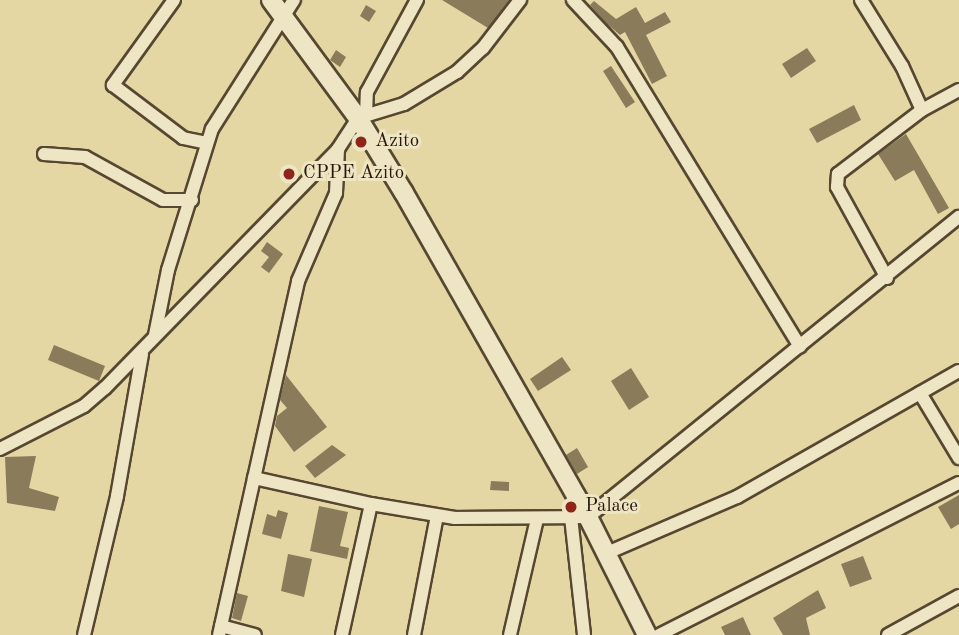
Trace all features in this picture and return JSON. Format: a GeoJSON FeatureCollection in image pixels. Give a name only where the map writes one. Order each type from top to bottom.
{"type":"FeatureCollection","features":[{"type":"Feature","properties":{"kind":"street"},"geometry":{"type":"LineString","coordinates":[[174,0],[113,85],[183,138],[206,143]]}},
{"type":"Feature","properties":{"kind":"street"},"geometry":{"type":"LineString","coordinates":[[271,0],[362,117],[580,517],[607,553],[646,635]]}},
{"type":"Feature","properties":{"kind":"street"},"geometry":{"type":"LineString","coordinates":[[155,335],[168,270],[192,200],[206,143],[294,0]]}},
{"type":"Feature","properties":{"kind":"street"},"geometry":{"type":"LineString","coordinates":[[0,449],[84,406],[142,354],[155,335],[338,149],[362,117],[367,92],[418,0]]}},
{"type":"Feature","properties":{"kind":"street"},"geometry":{"type":"LineString","coordinates":[[362,117],[404,104],[457,72],[483,48],[520,0]]}},
{"type":"Feature","properties":{"kind":"street"},"geometry":{"type":"LineString","coordinates":[[573,0],[617,47],[800,347]]}},
{"type":"Feature","properties":{"kind":"street"},"geometry":{"type":"LineString","coordinates":[[861,0],[902,66],[922,110]]}},
{"type":"Feature","properties":{"kind":"street"},"geometry":{"type":"LineString","coordinates":[[887,278],[836,187],[838,174],[922,110],[959,90]]}},
{"type":"Feature","properties":{"kind":"street"},"geometry":{"type":"LineString","coordinates":[[255,635],[220,630],[298,281],[336,192],[338,149]]}},
{"type":"Feature","properties":{"kind":"street"},"geometry":{"type":"LineString","coordinates":[[44,154],[85,157],[163,200],[192,200]]}},
{"type":"Feature","properties":{"kind":"street"},"geometry":{"type":"LineString","coordinates":[[254,478],[437,516],[537,519],[580,517],[800,347],[959,218]]}},
{"type":"Feature","properties":{"kind":"street"},"geometry":{"type":"LineString","coordinates":[[84,635],[117,496],[142,354]]}},
{"type":"Feature","properties":{"kind":"street"},"geometry":{"type":"LineString","coordinates":[[607,553],[737,497],[959,372]]}},
{"type":"Feature","properties":{"kind":"street"},"geometry":{"type":"LineString","coordinates":[[920,393],[959,458]]}},
{"type":"Feature","properties":{"kind":"street"},"geometry":{"type":"LineString","coordinates":[[659,635],[959,483]]}},
{"type":"Feature","properties":{"kind":"street"},"geometry":{"type":"LineString","coordinates":[[342,635],[371,503]]}},
{"type":"Feature","properties":{"kind":"street"},"geometry":{"type":"LineString","coordinates":[[414,635],[437,516]]}},
{"type":"Feature","properties":{"kind":"street"},"geometry":{"type":"LineString","coordinates":[[580,517],[584,635]]}},
{"type":"Feature","properties":{"kind":"street"},"geometry":{"type":"LineString","coordinates":[[510,635],[537,519]]}},
{"type":"Feature","properties":{"kind":"street"},"geometry":{"type":"LineString","coordinates":[[888,635],[959,596]]}},
{"type":"Feature","properties":{"kind":"building"},"geometry":{"type":"Polygon","coordinates":[[[442,0],[509,0],[488,28],[442,0]]]}},
{"type":"Feature","properties":{"kind":"building"},"geometry":{"type":"Polygon","coordinates":[[[594,1],[616,19],[636,7],[645,23],[665,12],[671,22],[646,35],[667,76],[652,84],[625,32],[620,35],[606,23],[590,5],[594,1]]]}},
{"type":"Feature","properties":{"kind":"building"},"geometry":{"type":"Polygon","coordinates":[[[366,5],[376,11],[369,22],[360,16],[366,5]]]}},
{"type":"Feature","properties":{"kind":"building"},"geometry":{"type":"Polygon","coordinates":[[[807,48],[816,61],[791,78],[782,64],[807,48]]]}},
{"type":"Feature","properties":{"kind":"building"},"geometry":{"type":"Polygon","coordinates":[[[336,50],[346,57],[340,67],[330,60],[336,50]]]}},
{"type":"Feature","properties":{"kind":"building"},"geometry":{"type":"Polygon","coordinates":[[[611,66],[635,102],[626,108],[603,71],[611,66]]]}},
{"type":"Feature","properties":{"kind":"building"},"geometry":{"type":"Polygon","coordinates":[[[854,105],[861,120],[817,143],[809,129],[854,105]]]}},
{"type":"Feature","properties":{"kind":"building"},"geometry":{"type":"Polygon","coordinates":[[[906,134],[949,208],[938,214],[914,170],[895,181],[878,154],[906,134]]]}},
{"type":"Feature","properties":{"kind":"building"},"geometry":{"type":"Polygon","coordinates":[[[267,242],[283,254],[269,273],[261,267],[269,257],[261,251],[267,242]]]}},
{"type":"Feature","properties":{"kind":"building"},"geometry":{"type":"Polygon","coordinates":[[[54,345],[105,366],[99,381],[48,360],[54,345]]]}},
{"type":"Feature","properties":{"kind":"building"},"geometry":{"type":"Polygon","coordinates":[[[562,357],[571,370],[538,391],[530,379],[562,357]]]}},
{"type":"Feature","properties":{"kind":"building"},"geometry":{"type":"Polygon","coordinates":[[[631,368],[649,397],[629,410],[611,381],[631,368]]]}},
{"type":"Feature","properties":{"kind":"building"},"geometry":{"type":"Polygon","coordinates":[[[286,375],[327,427],[294,452],[275,426],[277,416],[287,408],[280,400],[286,375]]]}},
{"type":"Feature","properties":{"kind":"building"},"geometry":{"type":"Polygon","coordinates":[[[332,445],[346,455],[315,478],[305,466],[332,445]]]}},
{"type":"Feature","properties":{"kind":"building"},"geometry":{"type":"Polygon","coordinates":[[[577,448],[588,467],[577,474],[566,455],[577,448]]]}},
{"type":"Feature","properties":{"kind":"building"},"geometry":{"type":"Polygon","coordinates":[[[36,456],[29,488],[59,497],[55,511],[7,503],[5,457],[36,456]]]}},
{"type":"Feature","properties":{"kind":"building"},"geometry":{"type":"Polygon","coordinates":[[[491,481],[509,482],[509,491],[490,490],[491,481]]]}},
{"type":"Feature","properties":{"kind":"building"},"geometry":{"type":"Polygon","coordinates":[[[959,495],[959,524],[951,529],[938,507],[959,495]]]}},
{"type":"Feature","properties":{"kind":"building"},"geometry":{"type":"Polygon","coordinates":[[[319,506],[348,512],[340,546],[349,548],[347,559],[310,551],[319,506]]]}},
{"type":"Feature","properties":{"kind":"building"},"geometry":{"type":"Polygon","coordinates":[[[278,510],[288,513],[281,539],[262,534],[267,514],[276,517],[278,510]]]}},
{"type":"Feature","properties":{"kind":"building"},"geometry":{"type":"Polygon","coordinates":[[[288,554],[312,559],[304,597],[281,591],[288,554]]]}},
{"type":"Feature","properties":{"kind":"building"},"geometry":{"type":"Polygon","coordinates":[[[863,556],[872,579],[850,587],[841,564],[863,556]]]}},
{"type":"Feature","properties":{"kind":"building"},"geometry":{"type":"Polygon","coordinates":[[[818,590],[826,608],[806,618],[810,635],[783,635],[773,618],[818,590]]]}},
{"type":"Feature","properties":{"kind":"building"},"geometry":{"type":"Polygon","coordinates":[[[237,593],[248,596],[241,621],[232,618],[237,593]]]}},
{"type":"Feature","properties":{"kind":"building"},"geometry":{"type":"Polygon","coordinates":[[[743,617],[751,635],[725,635],[721,627],[743,617]]]}},
{"type":"Feature","properties":{"kind":"place","name":"Azito"},"geometry":{"type":"Point","coordinates":[361,142]}},
{"type":"Feature","properties":{"kind":"place","name":"CPPE Azito"},"geometry":{"type":"Point","coordinates":[289,174]}},
{"type":"Feature","properties":{"kind":"place","name":"Palace"},"geometry":{"type":"Point","coordinates":[571,507]}}]}
